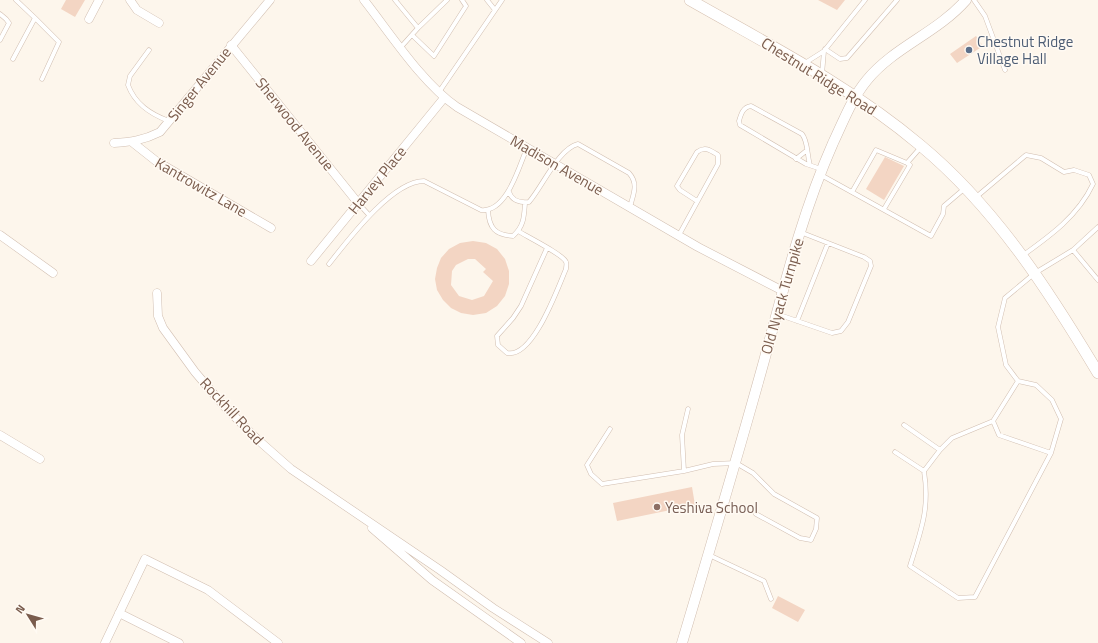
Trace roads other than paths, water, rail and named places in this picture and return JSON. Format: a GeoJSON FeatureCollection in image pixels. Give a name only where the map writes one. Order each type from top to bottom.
{"type":"FeatureCollection","features":[{"type":"Feature","properties":{"kind":"main road","name":"Chestnut Ridge Road"},"geometry":{"type":"LineString","coordinates":[[690,0],[822,74],[856,96],[921,146],[975,199],[1022,256],[1066,320],[1098,374]]}},
{"type":"Feature","properties":{"kind":"street"},"geometry":{"type":"LineString","coordinates":[[89,19],[99,0]]}},
{"type":"Feature","properties":{"kind":"street"},"geometry":{"type":"LineString","coordinates":[[130,0],[137,10],[159,24]]}},
{"type":"Feature","properties":{"kind":"street","name":"Singer Avenue"},"geometry":{"type":"LineString","coordinates":[[114,143],[132,142],[146,139],[160,132],[270,0]]}},
{"type":"Feature","properties":{"kind":"street","name":"Madison Avenue"},"geometry":{"type":"LineString","coordinates":[[364,0],[441,95],[527,148],[678,235],[783,291]]}},
{"type":"Feature","properties":{"kind":"street","name":"Old Nyack Turnpike"},"geometry":{"type":"LineString","coordinates":[[682,643],[736,463],[776,314],[800,232],[820,172],[856,96],[867,80],[880,67],[943,23],[966,0]]}},
{"type":"Feature","properties":{"kind":"street","name":"Sherwood Avenue"},"geometry":{"type":"LineString","coordinates":[[231,45],[358,203]]}},
{"type":"Feature","properties":{"kind":"street","name":"Harvey Place"},"geometry":{"type":"LineString","coordinates":[[311,261],[358,203],[441,95]]}},
{"type":"Feature","properties":{"kind":"street","name":"Kantrowitz Lane"},"geometry":{"type":"LineString","coordinates":[[132,142],[156,162],[271,228]]}},
{"type":"Feature","properties":{"kind":"street"},"geometry":{"type":"LineString","coordinates":[[0,235],[53,273]]}},
{"type":"Feature","properties":{"kind":"street","name":"Rockhill Road"},"geometry":{"type":"LineString","coordinates":[[157,293],[158,316],[163,328],[195,372],[224,406],[257,439],[291,469],[342,502],[493,608],[548,643]]}},
{"type":"Feature","properties":{"kind":"street"},"geometry":{"type":"LineString","coordinates":[[0,435],[40,459]]}},
{"type":"Feature","properties":{"kind":"street","name":"Rockhill Road"},"geometry":{"type":"LineString","coordinates":[[342,502],[432,580],[522,643]]}},
{"type":"Feature","properties":{"kind":"street"},"geometry":{"type":"LineString","coordinates":[[105,643],[145,559],[208,590],[278,643]]}},
{"type":"Feature","properties":{"kind":"street"},"geometry":{"type":"LineString","coordinates":[[119,612],[179,643]]}},
{"type":"Feature","properties":{"kind":"lane"},"geometry":{"type":"LineString","coordinates":[[16,0],[59,42],[42,79]]}},
{"type":"Feature","properties":{"kind":"lane"},"geometry":{"type":"LineString","coordinates":[[395,0],[418,28]]}},
{"type":"Feature","properties":{"kind":"lane"},"geometry":{"type":"LineString","coordinates":[[401,47],[412,34],[447,0]]}},
{"type":"Feature","properties":{"kind":"lane"},"geometry":{"type":"LineString","coordinates":[[412,34],[434,56],[466,6],[462,0]]}},
{"type":"Feature","properties":{"kind":"lane"},"geometry":{"type":"LineString","coordinates":[[487,0],[494,10]]}},
{"type":"Feature","properties":{"kind":"lane"},"geometry":{"type":"LineString","coordinates":[[441,95],[494,10],[502,0]]}},
{"type":"Feature","properties":{"kind":"lane"},"geometry":{"type":"LineString","coordinates":[[804,64],[824,50],[865,0]]}},
{"type":"Feature","properties":{"kind":"lane"},"geometry":{"type":"LineString","coordinates":[[824,50],[840,59],[847,58],[897,0]]}},
{"type":"Feature","properties":{"kind":"lane"},"geometry":{"type":"LineString","coordinates":[[974,0],[986,16],[1005,70]]}},
{"type":"Feature","properties":{"kind":"lane"},"geometry":{"type":"LineString","coordinates":[[0,14],[9,23],[0,40]]}},
{"type":"Feature","properties":{"kind":"lane"},"geometry":{"type":"LineString","coordinates":[[13,59],[35,18]]}},
{"type":"Feature","properties":{"kind":"lane"},"geometry":{"type":"LineString","coordinates":[[149,50],[130,76],[128,85],[136,99],[148,112],[169,121]]}},
{"type":"Feature","properties":{"kind":"lane"},"geometry":{"type":"LineString","coordinates":[[822,74],[824,50]]}},
{"type":"Feature","properties":{"kind":"lane"},"geometry":{"type":"LineString","coordinates":[[810,165],[806,151],[806,138],[802,134],[751,106],[747,107],[742,112],[739,121],[740,126],[796,159],[810,165],[852,192],[931,236],[943,214],[944,206],[965,189]]}},
{"type":"Feature","properties":{"kind":"lane"},"geometry":{"type":"LineString","coordinates":[[488,210],[492,228],[500,235],[513,236],[518,231],[524,218],[527,202],[563,152],[570,146],[578,144],[629,173],[635,179],[635,187],[630,207]]}},
{"type":"Feature","properties":{"kind":"lane"},"geometry":{"type":"LineString","coordinates":[[907,163],[921,146]]}},
{"type":"Feature","properties":{"kind":"lane"},"geometry":{"type":"LineString","coordinates":[[329,264],[369,215],[396,193],[417,181],[424,181],[481,210],[488,210],[509,192],[527,148]]}},
{"type":"Feature","properties":{"kind":"lane"},"geometry":{"type":"LineString","coordinates":[[678,235],[698,201],[718,164],[718,155],[706,148],[702,148],[696,152],[677,186],[680,190],[698,201]]}},
{"type":"Feature","properties":{"kind":"lane"},"geometry":{"type":"LineString","coordinates":[[852,192],[876,150],[907,163],[910,165],[884,210]]}},
{"type":"Feature","properties":{"kind":"lane"},"geometry":{"type":"LineString","coordinates":[[796,159],[806,151]]}},
{"type":"Feature","properties":{"kind":"lane"},"geometry":{"type":"LineString","coordinates":[[975,199],[1026,155],[1041,158],[1064,172],[1074,170],[1090,175],[1093,184],[1087,196],[1074,214],[1052,234],[1022,256]]}},
{"type":"Feature","properties":{"kind":"lane"},"geometry":{"type":"LineString","coordinates":[[509,192],[514,199],[527,202]]}},
{"type":"Feature","properties":{"kind":"lane"},"geometry":{"type":"LineString","coordinates":[[358,203],[369,215]]}},
{"type":"Feature","properties":{"kind":"lane"},"geometry":{"type":"LineString","coordinates":[[1018,380],[993,420],[952,438],[940,450],[924,471],[927,492],[924,522],[910,566],[958,598],[975,597],[1051,453],[1061,419],[1052,400],[1036,385],[1018,380],[1006,365],[998,327],[1005,298],[1035,273],[1073,250],[1098,228]]}},
{"type":"Feature","properties":{"kind":"lane"},"geometry":{"type":"LineString","coordinates":[[518,231],[547,248],[564,258],[566,262],[566,269],[537,334],[516,353],[508,353],[498,345],[497,336],[513,318],[521,306],[532,285],[547,248]]}},
{"type":"Feature","properties":{"kind":"lane"},"geometry":{"type":"LineString","coordinates":[[776,314],[832,333],[841,331],[848,322],[871,266],[870,261],[864,257],[800,232]]}},
{"type":"Feature","properties":{"kind":"lane"},"geometry":{"type":"LineString","coordinates":[[797,321],[828,243]]}},
{"type":"Feature","properties":{"kind":"lane"},"geometry":{"type":"LineString","coordinates":[[1073,250],[1098,280]]}},
{"type":"Feature","properties":{"kind":"lane"},"geometry":{"type":"LineString","coordinates":[[684,471],[682,435],[688,409]]}},
{"type":"Feature","properties":{"kind":"lane"},"geometry":{"type":"LineString","coordinates":[[993,420],[999,435],[1051,453]]}},
{"type":"Feature","properties":{"kind":"lane"},"geometry":{"type":"LineString","coordinates":[[904,426],[940,450]]}},
{"type":"Feature","properties":{"kind":"lane"},"geometry":{"type":"LineString","coordinates":[[610,429],[587,465],[592,474],[602,484],[684,471],[713,464],[736,463],[754,473],[774,494],[817,518],[816,529],[811,540],[800,538],[756,514]]}},
{"type":"Feature","properties":{"kind":"lane"},"geometry":{"type":"LineString","coordinates":[[894,452],[924,471]]}},
{"type":"Feature","properties":{"kind":"lane"},"geometry":{"type":"LineString","coordinates":[[708,555],[764,581],[771,599]]}},
{"type":"Feature","properties":{"kind":"place","name":"Chestnut Ridge Village Hall"},"geometry":{"type":"Point","coordinates":[969,50]}},
{"type":"Feature","properties":{"kind":"place","name":"Yeshiva School"},"geometry":{"type":"Point","coordinates":[657,507]}}]}
